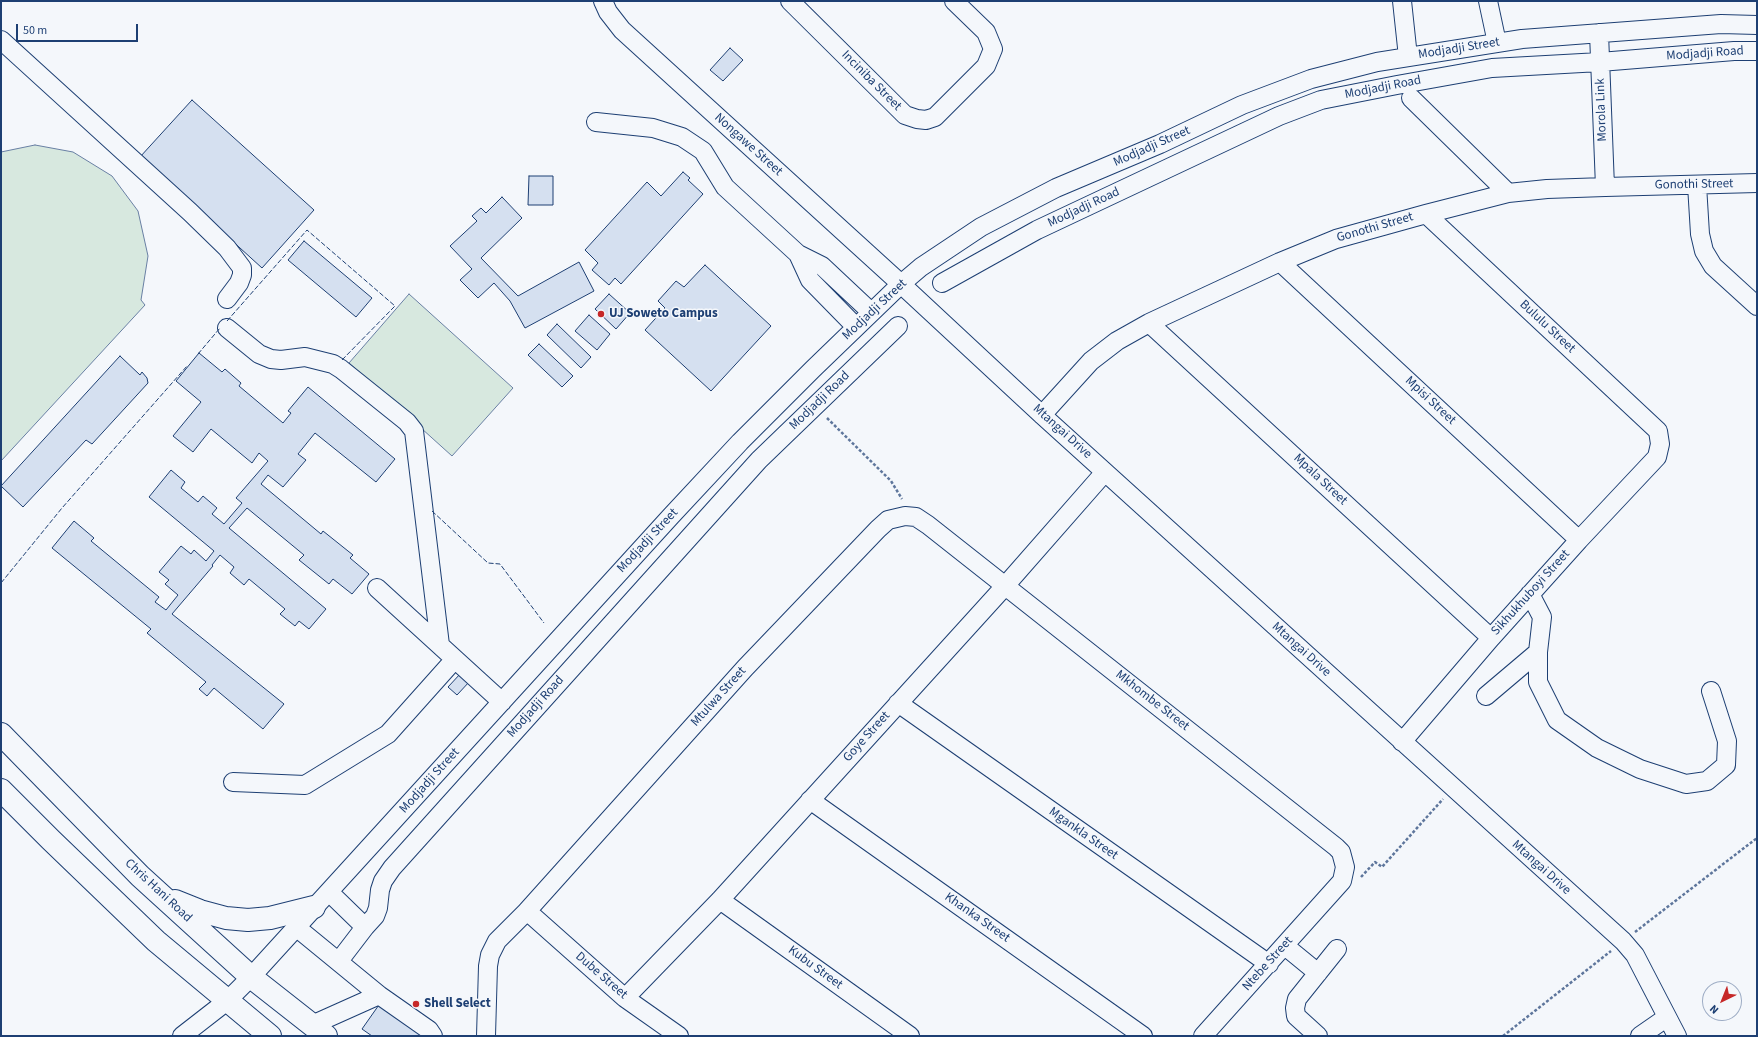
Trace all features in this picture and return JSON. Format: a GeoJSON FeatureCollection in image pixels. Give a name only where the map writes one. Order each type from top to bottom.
{"type":"FeatureCollection","features":[{"type":"Feature","properties":{"kind":"main road","name":"Chris Hani Road"},"geometry":{"type":"LineString","coordinates":[[1,734],[129,865],[161,895],[251,977],[319,1031]]}},
{"type":"Feature","properties":{"kind":"main road"},"geometry":{"type":"LineString","coordinates":[[1,790],[156,941],[270,1036]]}},
{"type":"Feature","properties":{"kind":"main road"},"geometry":{"type":"LineString","coordinates":[[161,895],[200,911],[226,918],[248,920],[270,918],[314,907]]}},
{"type":"Feature","properties":{"kind":"street","name":"Nongawe Street"},"geometry":{"type":"LineString","coordinates":[[603,1],[608,12],[622,30],[901,284]]}},
{"type":"Feature","properties":{"kind":"street","name":"Inciniba Street"},"geometry":{"type":"LineString","coordinates":[[790,1],[905,115],[926,120],[935,117],[986,66],[993,49],[986,32],[954,1]]}},
{"type":"Feature","properties":{"kind":"street"},"geometry":{"type":"LineString","coordinates":[[1402,1],[1408,57]]}},
{"type":"Feature","properties":{"kind":"street"},"geometry":{"type":"LineString","coordinates":[[1488,1],[1497,43]]}},
{"type":"Feature","properties":{"kind":"street","name":"Modjadji Street"},"geometry":{"type":"LineString","coordinates":[[182,1036],[228,1001],[251,977],[740,442],[901,284],[921,267],[981,228],[1056,188],[1160,144],[1242,105],[1325,75],[1377,62],[1497,43],[1599,33],[1721,24],[1757,25]]}},
{"type":"Feature","properties":{"kind":"street","name":"Morola Link"},"geometry":{"type":"LineString","coordinates":[[1599,33],[1605,186]]}},
{"type":"Feature","properties":{"kind":"street"},"geometry":{"type":"LineString","coordinates":[[1,40],[190,212],[227,248],[242,268],[239,283],[227,299]]}},
{"type":"Feature","properties":{"kind":"street","name":"Modjadji Road"},"geometry":{"type":"LineString","coordinates":[[942,283],[1037,230],[1278,116],[1321,100],[1492,68],[1600,62],[1734,51],[1757,51]]}},
{"type":"Feature","properties":{"kind":"street"},"geometry":{"type":"LineString","coordinates":[[1411,98],[1508,194]]}},
{"type":"Feature","properties":{"kind":"street"},"geometry":{"type":"LineString","coordinates":[[596,122],[653,128],[682,137],[703,152],[725,186],[798,254],[822,266],[871,312]]}},
{"type":"Feature","properties":{"kind":"street"},"geometry":{"type":"LineString","coordinates":[[1697,184],[1700,234],[1704,251],[1713,266],[1757,306]]}},
{"type":"Feature","properties":{"kind":"street","name":"Gonothi Street"},"geometry":{"type":"LineString","coordinates":[[1042,415],[1091,361],[1117,341],[1149,323],[1280,262],[1336,239],[1426,214],[1508,194],[1547,189],[1605,186],[1757,184]]}},
{"type":"Feature","properties":{"kind":"street","name":"Modjadji Road"},"geometry":{"type":"LineString","coordinates":[[1025,204],[1037,230]]}},
{"type":"Feature","properties":{"kind":"street","name":"Bululu Street"},"geometry":{"type":"LineString","coordinates":[[1426,214],[1658,431],[1660,444]]}},
{"type":"Feature","properties":{"kind":"street"},"geometry":{"type":"LineString","coordinates":[[798,254],[810,280],[856,327]]}},
{"type":"Feature","properties":{"kind":"street","name":"Mpisi Street"},"geometry":{"type":"LineString","coordinates":[[1280,262],[1579,540]]}},
{"type":"Feature","properties":{"kind":"street","name":"Mtangai Drive"},"geometry":{"type":"LineString","coordinates":[[901,284],[1042,415],[1623,941],[1634,955],[1649,981],[1666,1018],[1677,1036]]}},
{"type":"Feature","properties":{"kind":"street","name":"Mpala Street"},"geometry":{"type":"LineString","coordinates":[[1149,323],[1491,638]]}},
{"type":"Feature","properties":{"kind":"street","name":"Modjadji Road"},"geometry":{"type":"LineString","coordinates":[[339,961],[375,916],[378,908],[381,885],[392,868],[759,460],[898,326]]}},
{"type":"Feature","properties":{"kind":"street"},"geometry":{"type":"LineString","coordinates":[[227,328],[260,354],[271,359],[281,360],[305,357],[333,364],[407,422],[414,431],[440,645]]}},
{"type":"Feature","properties":{"kind":"street"},"geometry":{"type":"LineString","coordinates":[[740,442],[759,460]]}},
{"type":"Feature","properties":{"kind":"street","name":"Sikhukhuboyi Street"},"geometry":{"type":"LineString","coordinates":[[1402,742],[1530,594],[1657,457],[1660,444]]}},
{"type":"Feature","properties":{"kind":"street","name":"Goye Street"},"geometry":{"type":"LineString","coordinates":[[625,998],[720,900],[1005,586],[1105,472]]}},
{"type":"Feature","properties":{"kind":"street","name":"Mtulwa Street"},"geometry":{"type":"LineString","coordinates":[[486,1036],[487,982],[490,955],[497,942],[527,911],[745,668],[878,529],[888,520],[897,517],[916,517],[928,525]]}},
{"type":"Feature","properties":{"kind":"street","name":"Mkhombe Street"},"geometry":{"type":"LineString","coordinates":[[928,525],[1336,846],[1343,860],[1345,873],[1342,881],[1334,892]]}},
{"type":"Feature","properties":{"kind":"street"},"geometry":{"type":"LineString","coordinates":[[378,588],[502,702]]}},
{"type":"Feature","properties":{"kind":"street"},"geometry":{"type":"LineString","coordinates":[[1530,594],[1542,618],[1538,652],[1538,682],[1557,720],[1597,748],[1640,769],[1686,784],[1707,781],[1726,765],[1726,741],[1712,691]]}},
{"type":"Feature","properties":{"kind":"street"},"geometry":{"type":"LineString","coordinates":[[1486,696],[1538,652]]}},
{"type":"Feature","properties":{"kind":"street"},"geometry":{"type":"LineString","coordinates":[[233,782],[305,785],[388,734],[455,659]]}},
{"type":"Feature","properties":{"kind":"street","name":"Mgankla Street"},"geometry":{"type":"LineString","coordinates":[[898,703],[1269,964]]}},
{"type":"Feature","properties":{"kind":"street","name":"Khanka Street"},"geometry":{"type":"LineString","coordinates":[[810,800],[1143,1036]]}},
{"type":"Feature","properties":{"kind":"street"},"geometry":{"type":"LineString","coordinates":[[329,892],[365,927]]}},
{"type":"Feature","properties":{"kind":"street","name":"Ntebe Street"},"geometry":{"type":"LineString","coordinates":[[1203,1036],[1334,892]]}},
{"type":"Feature","properties":{"kind":"street","name":"Kubu Street"},"geometry":{"type":"LineString","coordinates":[[720,900],[910,1036]]}},
{"type":"Feature","properties":{"kind":"street","name":"Dube Street"},"geometry":{"type":"LineString","coordinates":[[527,911],[625,998],[679,1036]]}},
{"type":"Feature","properties":{"kind":"street"},"geometry":{"type":"LineString","coordinates":[[296,927],[379,995],[429,1030],[433,1036]]}},
{"type":"Feature","properties":{"kind":"street"},"geometry":{"type":"LineString","coordinates":[[1285,946],[1318,973]]}},
{"type":"Feature","properties":{"kind":"street"},"geometry":{"type":"LineString","coordinates":[[1318,1036],[1296,1016],[1295,1008],[1298,1000],[1338,949]]}},
{"type":"Feature","properties":{"kind":"street"},"geometry":{"type":"LineString","coordinates":[[319,1031],[379,995]]}},
{"type":"Feature","properties":{"kind":"street"},"geometry":{"type":"LineString","coordinates":[[1640,1036],[1666,1018]]}},
{"type":"Feature","properties":{"kind":"path"},"geometry":{"type":"LineString","coordinates":[[816,406],[891,481],[909,509],[909,517]]}},
{"type":"Feature","properties":{"kind":"path"},"geometry":{"type":"LineString","coordinates":[[1334,892],[1347,891],[1375,862],[1382,867],[1453,788]]}},
{"type":"Feature","properties":{"kind":"shaded area"},"geometry":{"type":"Polygon","coordinates":[[[35,145],[73,152],[112,176],[138,211],[148,256],[141,300],[145,305],[1,461],[1,152],[35,145]]]}},
{"type":"Feature","properties":{"kind":"shaded area"},"geometry":{"type":"Polygon","coordinates":[[[409,294],[513,388],[452,456],[349,363],[409,294]]]}},
{"type":"Feature","properties":{"kind":"building"},"geometry":{"type":"Polygon","coordinates":[[[730,48],[743,60],[723,81],[710,70],[730,48]]]}},
{"type":"Feature","properties":{"kind":"building"},"geometry":{"type":"Polygon","coordinates":[[[192,100],[314,210],[262,268],[140,157],[192,100]]]}},
{"type":"Feature","properties":{"kind":"building"},"geometry":{"type":"Polygon","coordinates":[[[683,172],[690,178],[688,180],[703,194],[621,284],[615,278],[609,285],[592,270],[598,263],[585,250],[647,182],[661,196],[683,172]]]}},
{"type":"Feature","properties":{"kind":"building"},"geometry":{"type":"Polygon","coordinates":[[[529,176],[553,176],[553,205],[528,205],[529,176]]]}},
{"type":"Feature","properties":{"kind":"building"},"geometry":{"type":"Polygon","coordinates":[[[502,197],[522,218],[481,258],[518,296],[579,262],[594,291],[525,328],[510,301],[494,283],[478,298],[460,280],[472,269],[450,246],[477,221],[472,216],[481,208],[486,213],[502,197]]]}},
{"type":"Feature","properties":{"kind":"building"},"geometry":{"type":"Polygon","coordinates":[[[304,241],[372,298],[356,317],[288,260],[304,241]]]}},
{"type":"Feature","properties":{"kind":"building"},"geometry":{"type":"Polygon","coordinates":[[[705,265],[771,326],[711,391],[645,330],[665,308],[658,301],[676,281],[684,287],[705,265]]]}},
{"type":"Feature","properties":{"kind":"building"},"geometry":{"type":"Polygon","coordinates":[[[609,294],[630,313],[616,329],[595,309],[609,294]]]}},
{"type":"Feature","properties":{"kind":"building"},"geometry":{"type":"Polygon","coordinates":[[[589,315],[610,334],[597,350],[575,331],[589,315]]]}},
{"type":"Feature","properties":{"kind":"building"},"geometry":{"type":"Polygon","coordinates":[[[557,324],[591,357],[581,368],[547,335],[557,324]]]}},
{"type":"Feature","properties":{"kind":"building"},"geometry":{"type":"Polygon","coordinates":[[[539,344],[573,376],[562,387],[528,355],[539,344]]]}},
{"type":"Feature","properties":{"kind":"building"},"geometry":{"type":"Polygon","coordinates":[[[199,353],[222,372],[225,369],[241,383],[239,386],[283,423],[291,413],[288,411],[308,387],[395,459],[376,482],[315,433],[298,454],[306,460],[283,487],[268,475],[261,484],[321,534],[323,531],[353,555],[350,558],[369,574],[352,594],[333,579],[329,584],[299,560],[304,555],[247,508],[229,528],[326,609],[309,629],[299,621],[295,626],[280,614],[285,609],[249,579],[244,585],[230,573],[234,567],[220,555],[212,565],[213,566],[172,614],[284,704],[263,729],[214,688],[207,696],[199,689],[206,682],[147,633],[151,629],[52,548],[74,521],[94,538],[91,541],[159,597],[155,602],[166,610],[178,595],[165,584],[169,580],[159,572],[181,546],[191,554],[194,550],[206,561],[214,551],[149,497],[171,470],[185,482],[181,488],[198,502],[203,496],[217,508],[212,514],[224,524],[242,503],[236,498],[268,461],[259,453],[252,463],[211,429],[193,452],[173,436],[201,402],[176,381],[199,353]]]}},
{"type":"Feature","properties":{"kind":"building"},"geometry":{"type":"Polygon","coordinates":[[[120,356],[140,375],[142,372],[147,378],[148,383],[92,444],[86,440],[23,507],[1,486],[120,356]]]}},
{"type":"Feature","properties":{"kind":"building"},"geometry":{"type":"Polygon","coordinates":[[[461,673],[470,681],[457,695],[448,687],[461,673]]]}},
{"type":"Feature","properties":{"kind":"building"},"geometry":{"type":"Polygon","coordinates":[[[381,1002],[428,1036],[372,1036],[362,1029],[381,1002]]]}},
{"type":"Feature","properties":{"kind":"fence"},"geometry":{"type":"LineString","coordinates":[[227,321],[307,230],[395,306],[341,361]]}},
{"type":"Feature","properties":{"kind":"fence"},"geometry":{"type":"LineString","coordinates":[[198,354],[220,328]]}},
{"type":"Feature","properties":{"kind":"fence"},"geometry":{"type":"LineString","coordinates":[[1,583],[62,508],[187,366]]}},
{"type":"Feature","properties":{"kind":"fence"},"geometry":{"type":"LineString","coordinates":[[432,511],[488,563],[500,564],[544,623]]}},
{"type":"Feature","properties":{"kind":"place","name":"UJ Soweto Campus"},"geometry":{"type":"Point","coordinates":[601,314]}},
{"type":"Feature","properties":{"kind":"place","name":"Shell Select"},"geometry":{"type":"Point","coordinates":[416,1004]}}]}
